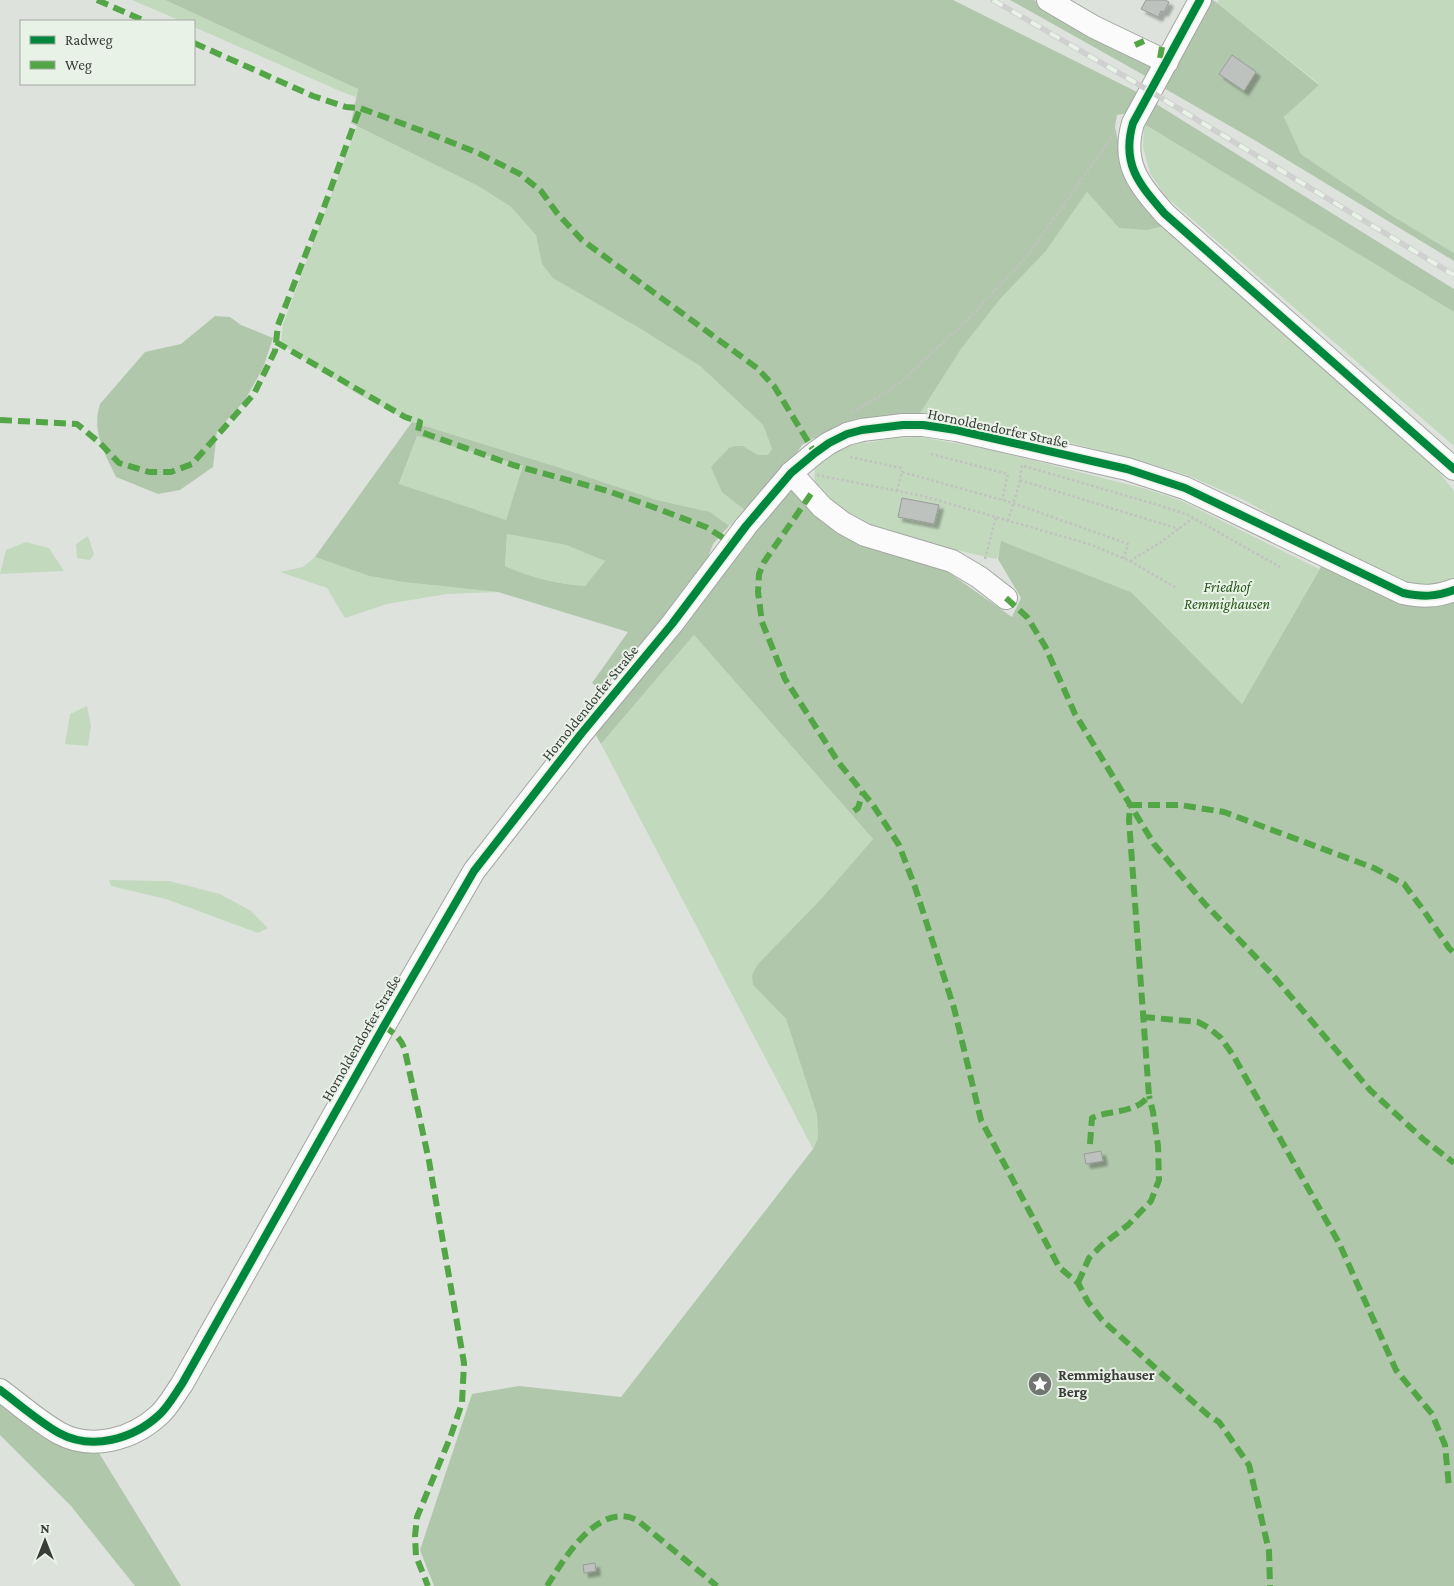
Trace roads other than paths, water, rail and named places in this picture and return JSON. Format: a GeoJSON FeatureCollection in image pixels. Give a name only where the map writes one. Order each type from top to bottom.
{"type":"FeatureCollection","features":[{"type":"Feature","properties":{"kind":"street"},"geometry":{"type":"LineString","coordinates":[[1048,0],[1094,27],[1167,62]]}},
{"type":"Feature","properties":{"kind":"street"},"geometry":{"type":"LineString","coordinates":[[1200,0],[1137,114],[1130,132],[1130,162],[1139,183],[1165,214],[1454,469]]}},
{"type":"Feature","properties":{"kind":"street","name":"Hornoldendorfer Straße"},"geometry":{"type":"LineString","coordinates":[[0,1390],[60,1434],[78,1440],[94,1442],[127,1437],[161,1414],[182,1384],[384,1026],[474,871],[581,734],[672,624],[746,526],[794,471],[829,442],[862,430],[903,425],[923,425],[956,430],[1127,469],[1185,488],[1403,593],[1427,597],[1454,590]]}},
{"type":"Feature","properties":{"kind":"street"},"geometry":{"type":"LineString","coordinates":[[794,471],[822,506],[843,523],[865,535],[952,561],[979,577],[1006,598]]}},
{"type":"Feature","properties":{"kind":"railway"},"geometry":{"type":"LineString","coordinates":[[993,0],[1143,87],[1454,275]]}},
{"type":"Feature","properties":{"kind":"place","name":"Remmighauser Berg"},"geometry":{"type":"Point","coordinates":[1040,1384]}},
{"type":"Feature","properties":{"kind":"park label","name":"Friedhof Remmighausen"},"geometry":{"type":"Point","coordinates":[1227,596]}}]}
